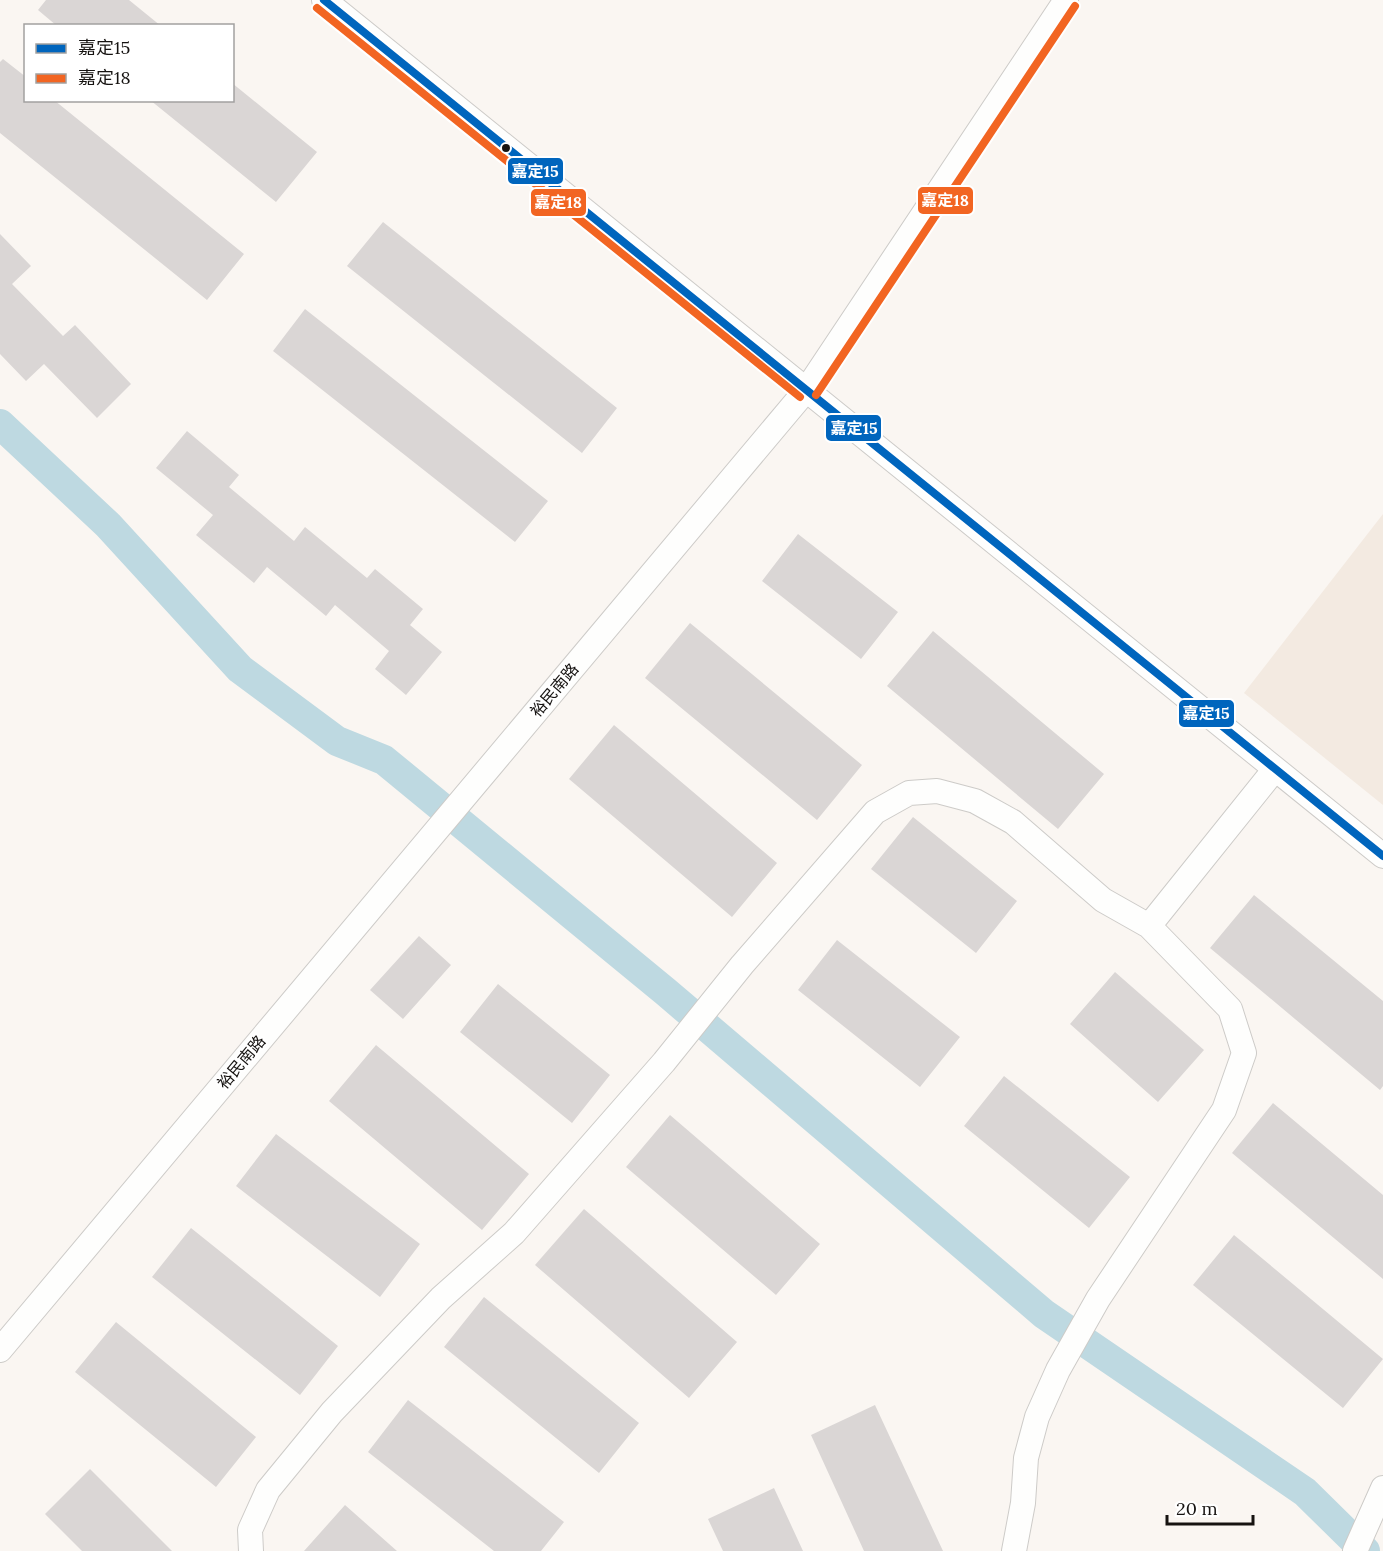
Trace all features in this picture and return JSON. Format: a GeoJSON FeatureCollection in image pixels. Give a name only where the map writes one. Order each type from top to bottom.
{"type":"FeatureCollection","features":[{"type":"Feature","properties":{"kind":"street"},"geometry":{"type":"LineString","coordinates":[[324,0],[1383,856]]}},
{"type":"Feature","properties":{"kind":"street","name":"裕民南路"},"geometry":{"type":"LineString","coordinates":[[0,1350],[807,389],[1066,0]]}},
{"type":"Feature","properties":{"kind":"street"},"geometry":{"type":"LineString","coordinates":[[1149,926],[1275,769]]}},
{"type":"Feature","properties":{"kind":"street"},"geometry":{"type":"LineString","coordinates":[[251,1551],[250,1530],[268,1490],[332,1412],[441,1298],[514,1233],[664,1062],[742,965],[875,812],[909,793],[937,791],[975,801],[1014,822],[1103,900],[1149,926],[1230,1009],[1244,1053],[1224,1110],[1098,1299],[1058,1370],[1037,1417],[1026,1458],[1023,1503],[1014,1551]]}},
{"type":"Feature","properties":{"kind":"street"},"geometry":{"type":"LineString","coordinates":[[1355,1551],[1383,1488]]}},
{"type":"Feature","properties":{"kind":"shaded area"},"geometry":{"type":"Polygon","coordinates":[[[1383,514],[1383,805],[1244,693],[1383,514]]]}},
{"type":"Feature","properties":{"kind":"building"},"geometry":{"type":"Polygon","coordinates":[[[46,0],[129,0],[159,24],[55,24],[38,10],[46,0]]]}},
{"type":"Feature","properties":{"kind":"building"},"geometry":{"type":"Polygon","coordinates":[[[3,59],[24,75],[24,102],[56,102],[244,254],[207,300],[0,133],[0,62],[3,59]]]}},
{"type":"Feature","properties":{"kind":"building"},"geometry":{"type":"Polygon","coordinates":[[[234,85],[317,152],[276,202],[152,102],[234,102],[234,85]]]}},
{"type":"Feature","properties":{"kind":"building"},"geometry":{"type":"Polygon","coordinates":[[[383,222],[617,408],[582,453],[347,266],[383,222]]]}},
{"type":"Feature","properties":{"kind":"building"},"geometry":{"type":"Polygon","coordinates":[[[0,234],[31,266],[12,284],[63,336],[75,325],[131,384],[97,418],[44,364],[26,381],[0,354],[0,234]]]}},
{"type":"Feature","properties":{"kind":"building"},"geometry":{"type":"Polygon","coordinates":[[[305,309],[548,501],[515,542],[273,351],[305,309]]]}},
{"type":"Feature","properties":{"kind":"building"},"geometry":{"type":"Polygon","coordinates":[[[187,431],[239,475],[229,487],[294,541],[305,527],[367,578],[375,569],[423,609],[410,625],[442,652],[406,695],[375,669],[389,651],[335,605],[326,616],[267,567],[254,583],[196,535],[213,515],[156,468],[187,431]]]}},
{"type":"Feature","properties":{"kind":"building"},"geometry":{"type":"Polygon","coordinates":[[[798,534],[898,612],[861,659],[762,581],[798,534]]]}},
{"type":"Feature","properties":{"kind":"building"},"geometry":{"type":"Polygon","coordinates":[[[690,623],[862,765],[817,820],[645,678],[690,623]]]}},
{"type":"Feature","properties":{"kind":"building"},"geometry":{"type":"Polygon","coordinates":[[[933,631],[1104,774],[1058,829],[887,686],[933,631]]]}},
{"type":"Feature","properties":{"kind":"building"},"geometry":{"type":"Polygon","coordinates":[[[614,725],[777,863],[732,917],[569,779],[614,725]]]}},
{"type":"Feature","properties":{"kind":"building"},"geometry":{"type":"Polygon","coordinates":[[[913,817],[1017,901],[976,953],[871,869],[913,817]]]}},
{"type":"Feature","properties":{"kind":"building"},"geometry":{"type":"Polygon","coordinates":[[[1254,895],[1383,1001],[1383,1086],[1380,1090],[1210,948],[1254,895]]]}},
{"type":"Feature","properties":{"kind":"building"},"geometry":{"type":"Polygon","coordinates":[[[419,936],[451,965],[403,1019],[370,990],[419,936]]]}},
{"type":"Feature","properties":{"kind":"building"},"geometry":{"type":"Polygon","coordinates":[[[837,940],[960,1037],[920,1087],[798,990],[837,940]]]}},
{"type":"Feature","properties":{"kind":"building"},"geometry":{"type":"Polygon","coordinates":[[[1115,972],[1204,1050],[1158,1102],[1070,1024],[1115,972]]]}},
{"type":"Feature","properties":{"kind":"building"},"geometry":{"type":"Polygon","coordinates":[[[498,984],[610,1075],[572,1123],[460,1032],[498,984]]]}},
{"type":"Feature","properties":{"kind":"building"},"geometry":{"type":"Polygon","coordinates":[[[376,1045],[529,1174],[482,1230],[329,1101],[376,1045]]]}},
{"type":"Feature","properties":{"kind":"building"},"geometry":{"type":"Polygon","coordinates":[[[1004,1076],[1130,1177],[1089,1228],[964,1126],[1004,1076]]]}},
{"type":"Feature","properties":{"kind":"building"},"geometry":{"type":"Polygon","coordinates":[[[1273,1103],[1383,1195],[1383,1279],[1232,1153],[1273,1103]]]}},
{"type":"Feature","properties":{"kind":"building"},"geometry":{"type":"Polygon","coordinates":[[[670,1115],[820,1244],[776,1295],[626,1167],[670,1115]]]}},
{"type":"Feature","properties":{"kind":"building"},"geometry":{"type":"Polygon","coordinates":[[[276,1134],[420,1244],[380,1297],[236,1186],[276,1134]]]}},
{"type":"Feature","properties":{"kind":"building"},"geometry":{"type":"Polygon","coordinates":[[[584,1209],[737,1342],[689,1398],[535,1265],[584,1209]]]}},
{"type":"Feature","properties":{"kind":"building"},"geometry":{"type":"Polygon","coordinates":[[[191,1228],[338,1346],[300,1395],[152,1277],[191,1228]]]}},
{"type":"Feature","properties":{"kind":"building"},"geometry":{"type":"Polygon","coordinates":[[[1234,1235],[1383,1359],[1343,1408],[1193,1285],[1234,1235]]]}},
{"type":"Feature","properties":{"kind":"building"},"geometry":{"type":"Polygon","coordinates":[[[484,1297],[639,1423],[599,1473],[444,1347],[484,1297]]]}},
{"type":"Feature","properties":{"kind":"building"},"geometry":{"type":"Polygon","coordinates":[[[116,1322],[256,1437],[216,1487],[75,1372],[116,1322]]]}},
{"type":"Feature","properties":{"kind":"building"},"geometry":{"type":"Polygon","coordinates":[[[408,1400],[564,1522],[541,1551],[494,1551],[368,1452],[408,1400]]]}},
{"type":"Feature","properties":{"kind":"building"},"geometry":{"type":"Polygon","coordinates":[[[875,1405],[943,1551],[864,1551],[811,1435],[875,1405]]]}},
{"type":"Feature","properties":{"kind":"building"},"geometry":{"type":"Polygon","coordinates":[[[90,1469],[172,1551],[82,1551],[45,1514],[90,1469]]]}},
{"type":"Feature","properties":{"kind":"building"},"geometry":{"type":"Polygon","coordinates":[[[774,1488],[803,1551],[723,1551],[708,1519],[774,1488]]]}},
{"type":"Feature","properties":{"kind":"building"},"geometry":{"type":"Polygon","coordinates":[[[345,1505],[397,1551],[304,1551],[345,1505]]]}},
{"type":"Feature","properties":{"kind":"waterway"},"geometry":{"type":"LineString","coordinates":[[0,424],[108,525],[240,669],[337,741],[384,760],[666,992],[1044,1314],[1305,1492],[1365,1551]]}},
{"type":"Feature","properties":{"kind":"transit line","name":"嘉定15"},"geometry":{"type":"LineString","coordinates":[[324,0],[1383,856]]}},
{"type":"Feature","properties":{"kind":"transit line","name":"嘉定18"},"geometry":{"type":"LineString","coordinates":[[816,395],[1075,6]]}},
{"type":"Feature","properties":{"kind":"transit line","name":"嘉定18"},"geometry":{"type":"LineString","coordinates":[[317,8],[800,397]]}}]}
